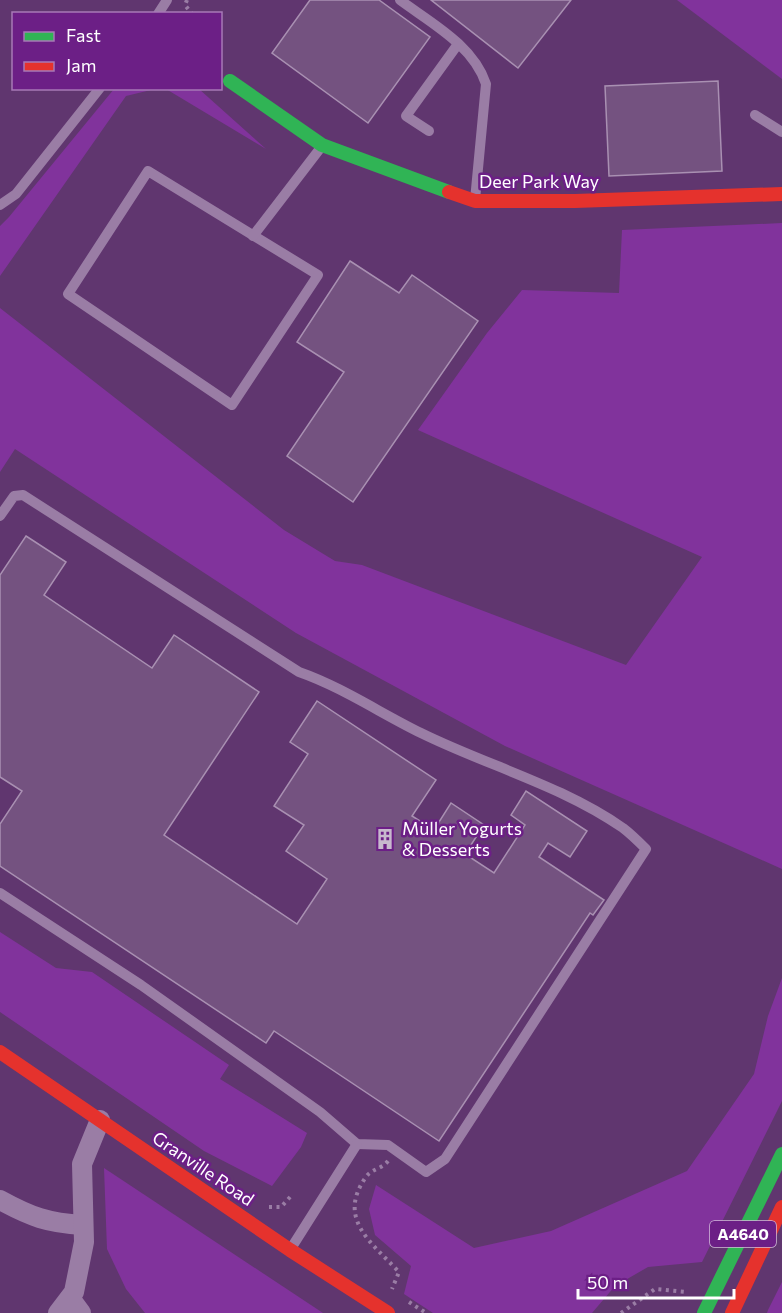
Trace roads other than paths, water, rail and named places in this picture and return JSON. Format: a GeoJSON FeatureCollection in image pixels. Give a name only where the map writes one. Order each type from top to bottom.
{"type":"FeatureCollection","features":[{"type":"Feature","properties":{"kind":"street","name":"Deer Park Way"},"geometry":{"type":"LineString","coordinates":[[225,78],[322,146],[475,201],[575,201],[782,194]]}},
{"type":"Feature","properties":{"kind":"street","name":"Granville Road"},"geometry":{"type":"LineString","coordinates":[[0,1052],[290,1250],[388,1313]]}},
{"type":"Feature","properties":{"kind":"street"},"geometry":{"type":"LineString","coordinates":[[70,1308],[84,1242],[82,1164],[100,1120]]}},
{"type":"Feature","properties":{"kind":"street","name":"A4640"},"geometry":{"type":"LineString","coordinates":[[704,1313],[782,1154]]}},
{"type":"Feature","properties":{"kind":"street"},"geometry":{"type":"LineString","coordinates":[[0,1200],[28,1216],[83,1226]]}},
{"type":"Feature","properties":{"kind":"street","name":"A4640"},"geometry":{"type":"LineString","coordinates":[[732,1313],[782,1207]]}},
{"type":"Feature","properties":{"kind":"lane"},"geometry":{"type":"LineString","coordinates":[[400,0],[470,54],[486,84],[475,201]]}},
{"type":"Feature","properties":{"kind":"lane"},"geometry":{"type":"LineString","coordinates":[[429,131],[406,116],[458,44]]}},
{"type":"Feature","properties":{"kind":"lane"},"geometry":{"type":"LineString","coordinates":[[0,205],[16,194],[98,90]]}},
{"type":"Feature","properties":{"kind":"lane"},"geometry":{"type":"LineString","coordinates":[[754,116],[782,132]]}},
{"type":"Feature","properties":{"kind":"lane"},"geometry":{"type":"LineString","coordinates":[[253,236],[322,146]]}},
{"type":"Feature","properties":{"kind":"lane"},"geometry":{"type":"LineString","coordinates":[[148,171],[253,236],[318,274],[232,405],[68,294],[148,171]]}},
{"type":"Feature","properties":{"kind":"lane"},"geometry":{"type":"LineString","coordinates":[[0,516],[14,496],[23,495],[299,672],[324,681],[421,733],[559,791],[624,828],[646,849],[445,1159],[426,1172],[388,1145],[357,1144],[320,1112],[141,985],[0,893]]}},
{"type":"Feature","properties":{"kind":"lane"},"geometry":{"type":"LineString","coordinates":[[290,1250],[357,1144]]}},
{"type":"Feature","properties":{"kind":"place","name":"Müller Yogurts & Desserts"},"geometry":{"type":"Point","coordinates":[385,839]}}]}
